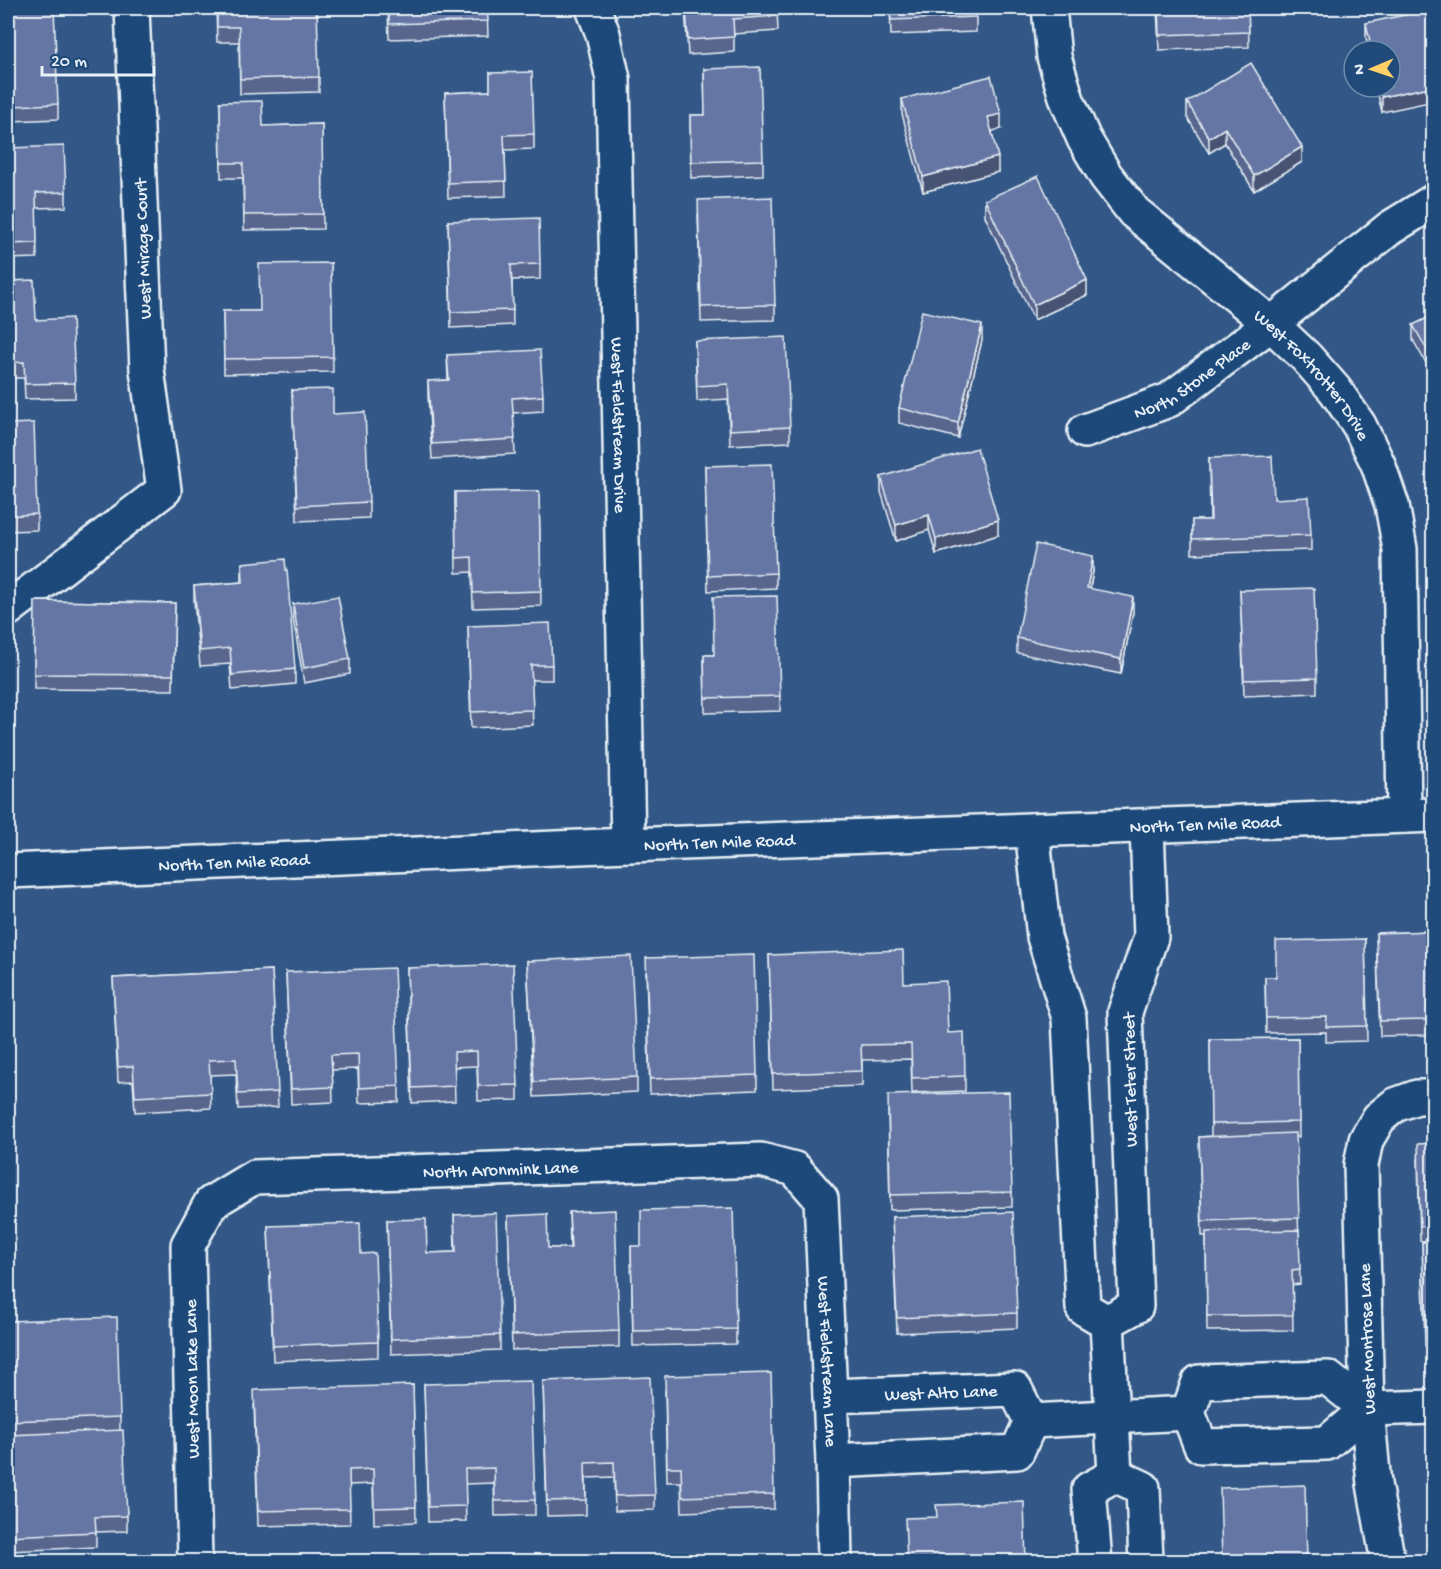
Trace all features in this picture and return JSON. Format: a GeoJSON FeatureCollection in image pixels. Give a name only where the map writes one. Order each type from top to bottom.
{"type":"FeatureCollection","features":[{"type":"Feature","properties":{"kind":"street","name":"West Mirage Court"},"geometry":{"type":"LineString","coordinates":[[8,609],[164,490],[147,370],[132,8]]}},
{"type":"Feature","properties":{"kind":"street","name":"West Fieldstream Drive"},"geometry":{"type":"LineString","coordinates":[[593,8],[603,34],[613,79],[628,845]]}},
{"type":"Feature","properties":{"kind":"street","name":"West Foxtrotter Drive"},"geometry":{"type":"LineString","coordinates":[[1049,8],[1054,57],[1067,100],[1084,139],[1106,176],[1134,212],[1271,324],[1306,357],[1341,398],[1359,425],[1378,464],[1392,505],[1400,549],[1419,816]]}},
{"type":"Feature","properties":{"kind":"street","name":"North Stone Place"},"geometry":{"type":"LineString","coordinates":[[1085,431],[1169,400],[1271,324],[1389,228],[1434,201]]}},
{"type":"Feature","properties":{"kind":"street","name":"North Ten Mile Road"},"geometry":{"type":"LineString","coordinates":[[8,871],[628,845],[1419,816]]}},
{"type":"Feature","properties":{"kind":"street","name":"West Teter Street"},"geometry":{"type":"LineString","coordinates":[[1107,1322],[1136,1306],[1125,1012],[1151,937],[1147,826]]}},
{"type":"Feature","properties":{"kind":"street"},"geometry":{"type":"LineString","coordinates":[[1032,830],[1044,937],[1069,1018],[1083,1308],[1107,1322],[1115,1475]]}},
{"type":"Feature","properties":{"kind":"street","name":"West Montrose Lane"},"geometry":{"type":"LineString","coordinates":[[1388,1562],[1374,1484],[1367,1409],[1361,1165],[1366,1140],[1379,1118],[1395,1105],[1417,1097],[1434,1097]]}},
{"type":"Feature","properties":{"kind":"street","name":"North Aronmink Lane"},"geometry":{"type":"LineString","coordinates":[[211,1203],[254,1177],[761,1160],[795,1169]]}},
{"type":"Feature","properties":{"kind":"street","name":"West Fieldstream Lane"},"geometry":{"type":"LineString","coordinates":[[795,1169],[821,1199],[833,1461],[835,1562]]}},
{"type":"Feature","properties":{"kind":"street","name":"West Moon Lake Lane"},"geometry":{"type":"LineString","coordinates":[[195,1562],[188,1245],[211,1203]]}},
{"type":"Feature","properties":{"kind":"street"},"geometry":{"type":"LineString","coordinates":[[1367,1409],[1328,1378],[1198,1382],[1188,1413],[1201,1446],[1327,1443],[1367,1409],[1434,1407]]}},
{"type":"Feature","properties":{"kind":"street","name":"West Alto Lane"},"geometry":{"type":"LineString","coordinates":[[830,1396],[1015,1389],[1031,1421]]}},
{"type":"Feature","properties":{"kind":"street"},"geometry":{"type":"LineString","coordinates":[[833,1461],[1017,1452],[1031,1421],[1188,1413]]}},
{"type":"Feature","properties":{"kind":"street"},"geometry":{"type":"LineString","coordinates":[[1095,1562],[1089,1489],[1115,1475]]}},
{"type":"Feature","properties":{"kind":"street"},"geometry":{"type":"LineString","coordinates":[[1115,1475],[1143,1488],[1146,1562]]}},
{"type":"Feature","properties":{"kind":"building"},"geometry":{"type":"Polygon","coordinates":[[[8,8],[54,8],[58,104],[12,106],[12,77],[8,78],[8,8]]]}},
{"type":"Feature","properties":{"kind":"building"},"geometry":{"type":"Polygon","coordinates":[[[217,8],[317,8],[319,77],[240,79],[239,27],[217,27],[217,8]]]}},
{"type":"Feature","properties":{"kind":"building"},"geometry":{"type":"Polygon","coordinates":[[[389,8],[487,8],[488,21],[389,24],[389,8]]]}},
{"type":"Feature","properties":{"kind":"building"},"geometry":{"type":"Polygon","coordinates":[[[686,8],[777,8],[778,16],[733,19],[734,37],[688,40],[686,8]]]}},
{"type":"Feature","properties":{"kind":"building"},"geometry":{"type":"Polygon","coordinates":[[[890,8],[976,8],[976,17],[891,20],[890,8]]]}},
{"type":"Feature","properties":{"kind":"building"},"geometry":{"type":"Polygon","coordinates":[[[1158,8],[1248,8],[1249,32],[1159,35],[1158,8]]]}},
{"type":"Feature","properties":{"kind":"building"},"geometry":{"type":"Polygon","coordinates":[[[1434,9],[1434,86],[1402,93],[1402,39],[1369,39],[1366,23],[1434,9]]]}},
{"type":"Feature","properties":{"kind":"building"},"geometry":{"type":"Polygon","coordinates":[[[1251,63],[1302,147],[1254,176],[1225,128],[1209,138],[1187,102],[1251,63]]]}},
{"type":"Feature","properties":{"kind":"building"},"geometry":{"type":"Polygon","coordinates":[[[760,67],[763,160],[691,162],[690,115],[705,115],[704,69],[760,67]]]}},
{"type":"Feature","properties":{"kind":"building"},"geometry":{"type":"Polygon","coordinates":[[[532,72],[534,134],[504,135],[506,181],[448,183],[445,93],[490,91],[490,73],[532,72]]]}},
{"type":"Feature","properties":{"kind":"building"},"geometry":{"type":"Polygon","coordinates":[[[991,76],[1001,114],[988,117],[998,157],[923,177],[902,99],[991,76]]]}},
{"type":"Feature","properties":{"kind":"building"},"geometry":{"type":"Polygon","coordinates":[[[262,101],[263,126],[322,124],[323,214],[244,215],[243,163],[221,163],[220,102],[262,101]]]}},
{"type":"Feature","properties":{"kind":"building"},"geometry":{"type":"Polygon","coordinates":[[[64,146],[66,192],[36,193],[37,243],[8,244],[8,148],[64,146]]]}},
{"type":"Feature","properties":{"kind":"building"},"geometry":{"type":"Polygon","coordinates":[[[1038,176],[1087,280],[1034,305],[985,200],[1038,176]]]}},
{"type":"Feature","properties":{"kind":"building"},"geometry":{"type":"Polygon","coordinates":[[[772,197],[775,305],[701,307],[698,200],[772,197]]]}},
{"type":"Feature","properties":{"kind":"building"},"geometry":{"type":"Polygon","coordinates":[[[539,218],[540,264],[511,265],[513,310],[451,312],[448,221],[539,218]]]}},
{"type":"Feature","properties":{"kind":"building"},"geometry":{"type":"Polygon","coordinates":[[[331,263],[333,357],[224,359],[223,311],[260,311],[259,264],[331,263]]]}},
{"type":"Feature","properties":{"kind":"building"},"geometry":{"type":"Polygon","coordinates":[[[34,280],[36,320],[72,318],[75,383],[25,384],[24,362],[8,363],[8,281],[34,280]]]}},
{"type":"Feature","properties":{"kind":"building"},"geometry":{"type":"Polygon","coordinates":[[[922,311],[982,325],[958,423],[899,408],[922,311]]]}},
{"type":"Feature","properties":{"kind":"building"},"geometry":{"type":"Polygon","coordinates":[[[1434,315],[1434,362],[1413,325],[1434,315]]]}},
{"type":"Feature","properties":{"kind":"building"},"geometry":{"type":"Polygon","coordinates":[[[786,337],[790,427],[730,430],[728,384],[697,386],[695,341],[786,337]]]}},
{"type":"Feature","properties":{"kind":"building"},"geometry":{"type":"Polygon","coordinates":[[[540,350],[543,396],[512,398],[515,439],[432,444],[428,381],[449,380],[447,355],[540,350]]]}},
{"type":"Feature","properties":{"kind":"building"},"geometry":{"type":"Polygon","coordinates":[[[333,389],[333,414],[365,412],[369,502],[297,506],[292,390],[333,389]]]}},
{"type":"Feature","properties":{"kind":"building"},"geometry":{"type":"Polygon","coordinates":[[[34,423],[37,514],[8,516],[8,424],[34,423]]]}},
{"type":"Feature","properties":{"kind":"building"},"geometry":{"type":"Polygon","coordinates":[[[977,448],[998,520],[936,539],[929,515],[896,525],[881,477],[977,448]]]}},
{"type":"Feature","properties":{"kind":"building"},"geometry":{"type":"Polygon","coordinates":[[[1272,456],[1274,499],[1309,497],[1311,535],[1192,539],[1192,520],[1211,520],[1209,458],[1272,456]]]}},
{"type":"Feature","properties":{"kind":"building"},"geometry":{"type":"Polygon","coordinates":[[[772,464],[776,573],[708,576],[705,466],[772,464]]]}},
{"type":"Feature","properties":{"kind":"building"},"geometry":{"type":"Polygon","coordinates":[[[539,491],[541,591],[473,593],[472,557],[456,558],[455,492],[539,491]]]}},
{"type":"Feature","properties":{"kind":"building"},"geometry":{"type":"Polygon","coordinates":[[[1036,544],[1093,556],[1087,588],[1133,597],[1121,659],[1017,638],[1036,544]]]}},
{"type":"Feature","properties":{"kind":"building"},"geometry":{"type":"Polygon","coordinates":[[[285,559],[295,669],[232,675],[230,648],[200,651],[194,586],[243,582],[242,563],[285,559]]]}},
{"type":"Feature","properties":{"kind":"building"},"geometry":{"type":"Polygon","coordinates":[[[1314,588],[1317,678],[1244,680],[1240,590],[1314,588]]]}},
{"type":"Feature","properties":{"kind":"building"},"geometry":{"type":"Polygon","coordinates":[[[338,596],[350,659],[304,668],[293,604],[338,596]]]}},
{"type":"Feature","properties":{"kind":"building"},"geometry":{"type":"Polygon","coordinates":[[[777,596],[780,696],[705,698],[704,655],[714,655],[713,597],[777,596]]]}},
{"type":"Feature","properties":{"kind":"building"},"geometry":{"type":"Polygon","coordinates":[[[35,601],[175,603],[173,675],[34,674],[35,601]]]}},
{"type":"Feature","properties":{"kind":"building"},"geometry":{"type":"Polygon","coordinates":[[[550,623],[552,665],[531,665],[533,710],[471,712],[468,626],[550,623]]]}},
{"type":"Feature","properties":{"kind":"building"},"geometry":{"type":"Polygon","coordinates":[[[1434,931],[1434,1003],[1428,1003],[1428,1020],[1380,1021],[1376,933],[1434,931]]]}},
{"type":"Feature","properties":{"kind":"building"},"geometry":{"type":"Polygon","coordinates":[[[1365,939],[1367,1026],[1326,1027],[1327,1017],[1266,1018],[1265,977],[1276,977],[1276,941],[1365,939]]]}},
{"type":"Feature","properties":{"kind":"building"},"geometry":{"type":"Polygon","coordinates":[[[903,950],[904,983],[946,981],[948,1033],[964,1032],[965,1076],[912,1078],[911,1044],[861,1045],[862,1071],[773,1074],[769,955],[903,950]]]}},
{"type":"Feature","properties":{"kind":"building"},"geometry":{"type":"Polygon","coordinates":[[[754,955],[757,1075],[650,1079],[646,958],[754,955]]]}},
{"type":"Feature","properties":{"kind":"building"},"geometry":{"type":"Polygon","coordinates":[[[631,956],[637,1077],[534,1082],[527,961],[631,956]]]}},
{"type":"Feature","properties":{"kind":"building"},"geometry":{"type":"Polygon","coordinates":[[[513,964],[518,1085],[478,1086],[477,1051],[454,1052],[455,1086],[412,1088],[407,968],[513,964]]]}},
{"type":"Feature","properties":{"kind":"building"},"geometry":{"type":"Polygon","coordinates":[[[394,968],[399,1086],[359,1088],[358,1054],[331,1055],[333,1087],[291,1089],[286,972],[394,968]]]}},
{"type":"Feature","properties":{"kind":"building"},"geometry":{"type":"Polygon","coordinates":[[[272,970],[278,1092],[238,1094],[236,1059],[209,1060],[211,1093],[135,1097],[133,1066],[118,1067],[113,978],[272,970]]]}},
{"type":"Feature","properties":{"kind":"building"},"geometry":{"type":"Polygon","coordinates":[[[1298,1038],[1299,1122],[1211,1124],[1210,1039],[1298,1038]]]}},
{"type":"Feature","properties":{"kind":"building"},"geometry":{"type":"Polygon","coordinates":[[[1009,1092],[1012,1192],[890,1195],[888,1095],[1009,1092]]]}},
{"type":"Feature","properties":{"kind":"building"},"geometry":{"type":"Polygon","coordinates":[[[1296,1133],[1299,1218],[1202,1221],[1199,1137],[1296,1133]]]}},
{"type":"Feature","properties":{"kind":"building"},"geometry":{"type":"Polygon","coordinates":[[[1434,1143],[1434,1225],[1420,1226],[1418,1144],[1434,1143]]]}},
{"type":"Feature","properties":{"kind":"building"},"geometry":{"type":"Polygon","coordinates":[[[733,1208],[736,1329],[633,1331],[631,1246],[641,1246],[641,1210],[733,1208]]]}},
{"type":"Feature","properties":{"kind":"building"},"geometry":{"type":"Polygon","coordinates":[[[615,1210],[619,1331],[512,1335],[508,1216],[547,1214],[548,1248],[571,1248],[569,1212],[615,1210]]]}},
{"type":"Feature","properties":{"kind":"building"},"geometry":{"type":"Polygon","coordinates":[[[1013,1212],[1017,1313],[897,1318],[892,1217],[1013,1212]]]}},
{"type":"Feature","properties":{"kind":"building"},"geometry":{"type":"Polygon","coordinates":[[[496,1213],[500,1335],[391,1339],[387,1220],[426,1219],[427,1253],[456,1252],[454,1215],[496,1213]]]}},
{"type":"Feature","properties":{"kind":"building"},"geometry":{"type":"Polygon","coordinates":[[[360,1223],[361,1254],[375,1253],[378,1342],[273,1346],[268,1226],[360,1223]]]}},
{"type":"Feature","properties":{"kind":"building"},"geometry":{"type":"Polygon","coordinates":[[[1299,1230],[1300,1269],[1292,1270],[1293,1315],[1207,1316],[1206,1232],[1299,1230]]]}},
{"type":"Feature","properties":{"kind":"building"},"geometry":{"type":"Polygon","coordinates":[[[1422,1242],[1434,1242],[1434,1331],[1425,1331],[1422,1242]]]}},
{"type":"Feature","properties":{"kind":"building"},"geometry":{"type":"Polygon","coordinates":[[[117,1317],[120,1417],[8,1421],[8,1321],[117,1317]]]}},
{"type":"Feature","properties":{"kind":"building"},"geometry":{"type":"Polygon","coordinates":[[[771,1373],[774,1494],[682,1497],[681,1467],[667,1467],[665,1376],[771,1373]]]}},
{"type":"Feature","properties":{"kind":"building"},"geometry":{"type":"Polygon","coordinates":[[[650,1377],[655,1495],[615,1496],[614,1462],[585,1463],[586,1500],[547,1501],[543,1381],[650,1377]]]}},
{"type":"Feature","properties":{"kind":"building"},"geometry":{"type":"Polygon","coordinates":[[[531,1381],[535,1500],[495,1501],[494,1468],[465,1469],[466,1506],[428,1507],[424,1384],[531,1381]]]}},
{"type":"Feature","properties":{"kind":"building"},"geometry":{"type":"Polygon","coordinates":[[[413,1385],[416,1507],[374,1508],[373,1469],[349,1470],[350,1509],[258,1511],[254,1390],[413,1385]]]}},
{"type":"Feature","properties":{"kind":"building"},"geometry":{"type":"Polygon","coordinates":[[[123,1430],[127,1516],[95,1517],[96,1532],[9,1536],[8,1435],[123,1430]]]}},
{"type":"Feature","properties":{"kind":"building"},"geometry":{"type":"Polygon","coordinates":[[[1305,1485],[1307,1562],[1222,1562],[1220,1488],[1305,1485]]]}},
{"type":"Feature","properties":{"kind":"building"},"geometry":{"type":"Polygon","coordinates":[[[1024,1502],[1026,1562],[907,1562],[905,1518],[937,1517],[936,1505],[1024,1502]]]}}]}
